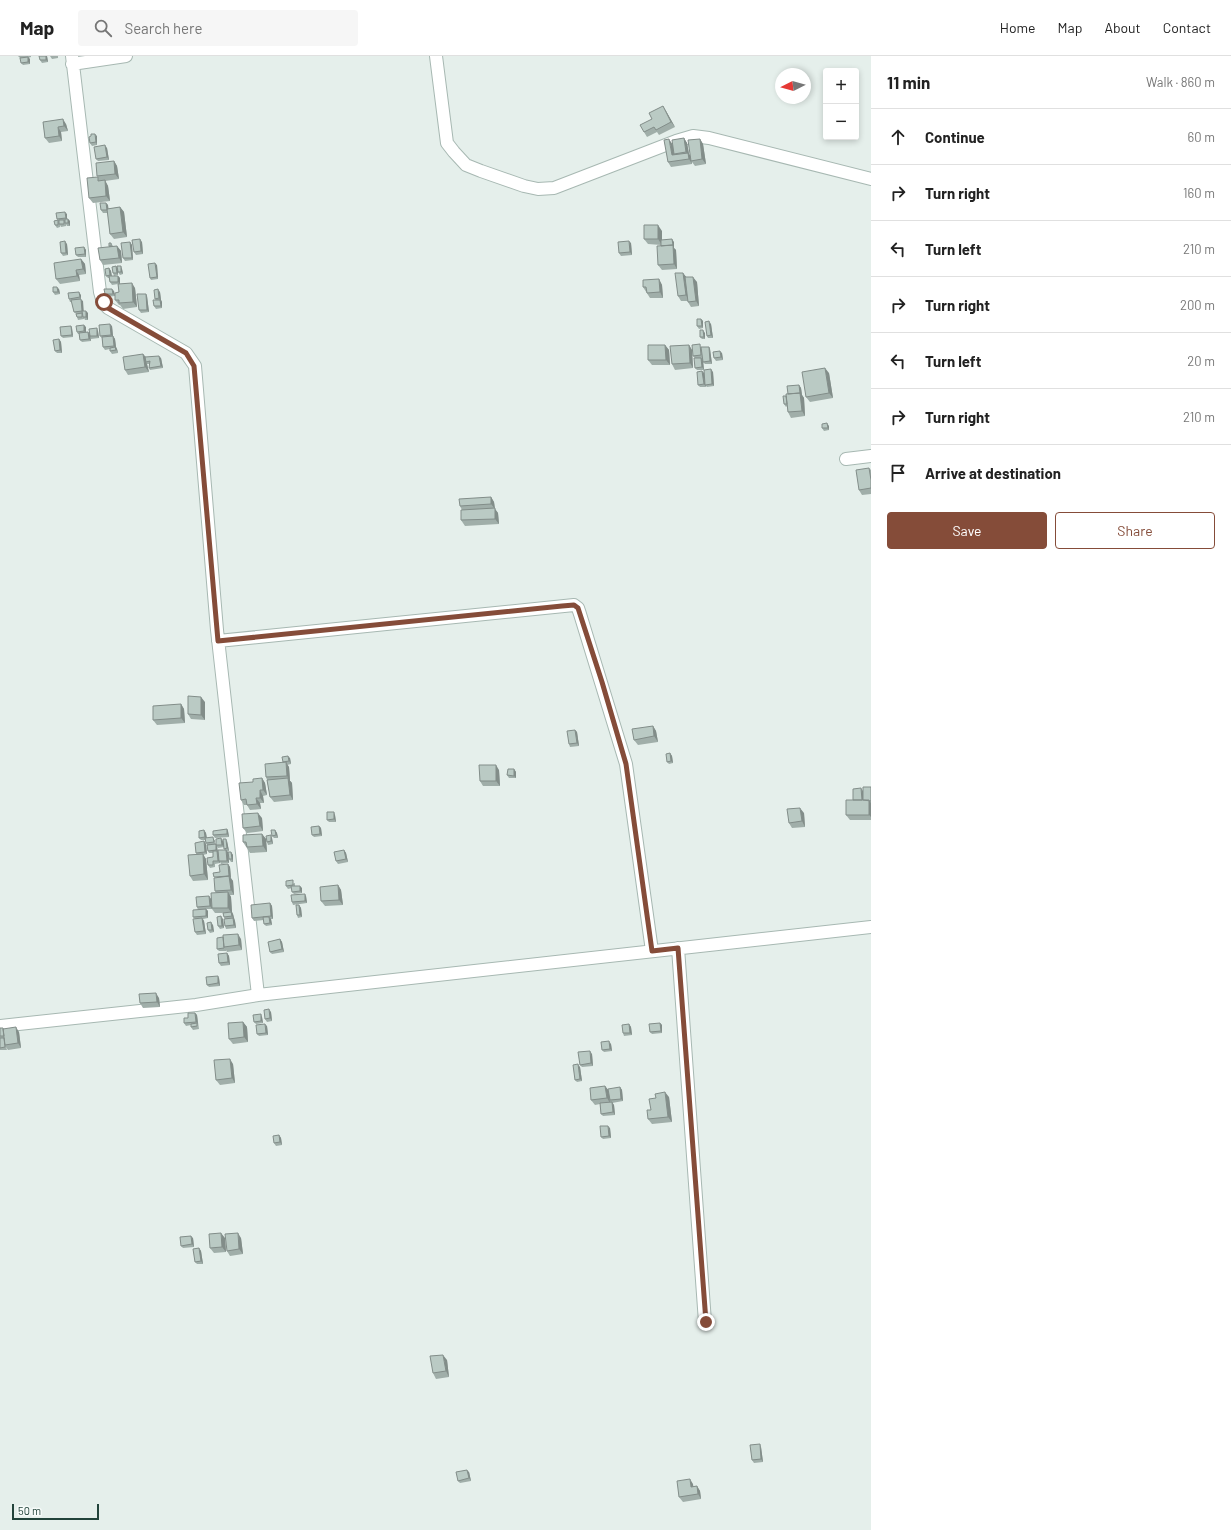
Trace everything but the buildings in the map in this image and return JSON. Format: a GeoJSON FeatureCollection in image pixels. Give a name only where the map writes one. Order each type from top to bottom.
{"type":"FeatureCollection","features":[{"type":"Feature","properties":{"kind":"street"},"geometry":{"type":"LineString","coordinates":[[126,56],[72,60],[100,292],[108,308],[186,353],[194,366],[218,641],[258,995]]}},
{"type":"Feature","properties":{"kind":"street"},"geometry":{"type":"LineString","coordinates":[[436,56],[447,143],[466,165],[524,186],[538,189],[554,188],[676,140],[693,136],[708,138],[871,179]]}},
{"type":"Feature","properties":{"kind":"street"},"geometry":{"type":"LineString","coordinates":[[846,459],[871,456]]}},
{"type":"Feature","properties":{"kind":"street"},"geometry":{"type":"LineString","coordinates":[[218,641],[574,605],[578,608],[580,614],[626,764],[652,951]]}},
{"type":"Feature","properties":{"kind":"street"},"geometry":{"type":"LineString","coordinates":[[0,1026],[196,1004],[258,995],[871,927]]}},
{"type":"Feature","properties":{"kind":"street"},"geometry":{"type":"LineString","coordinates":[[678,948],[706,1322]]}},
{"type":"Feature","properties":{"kind":"route"},"geometry":{"type":"LineString","coordinates":[[104,302],[108,308],[186,353],[194,366],[218,641],[562,606],[574,605],[578,608],[626,764],[652,951],[678,948],[706,1322]]}}]}
